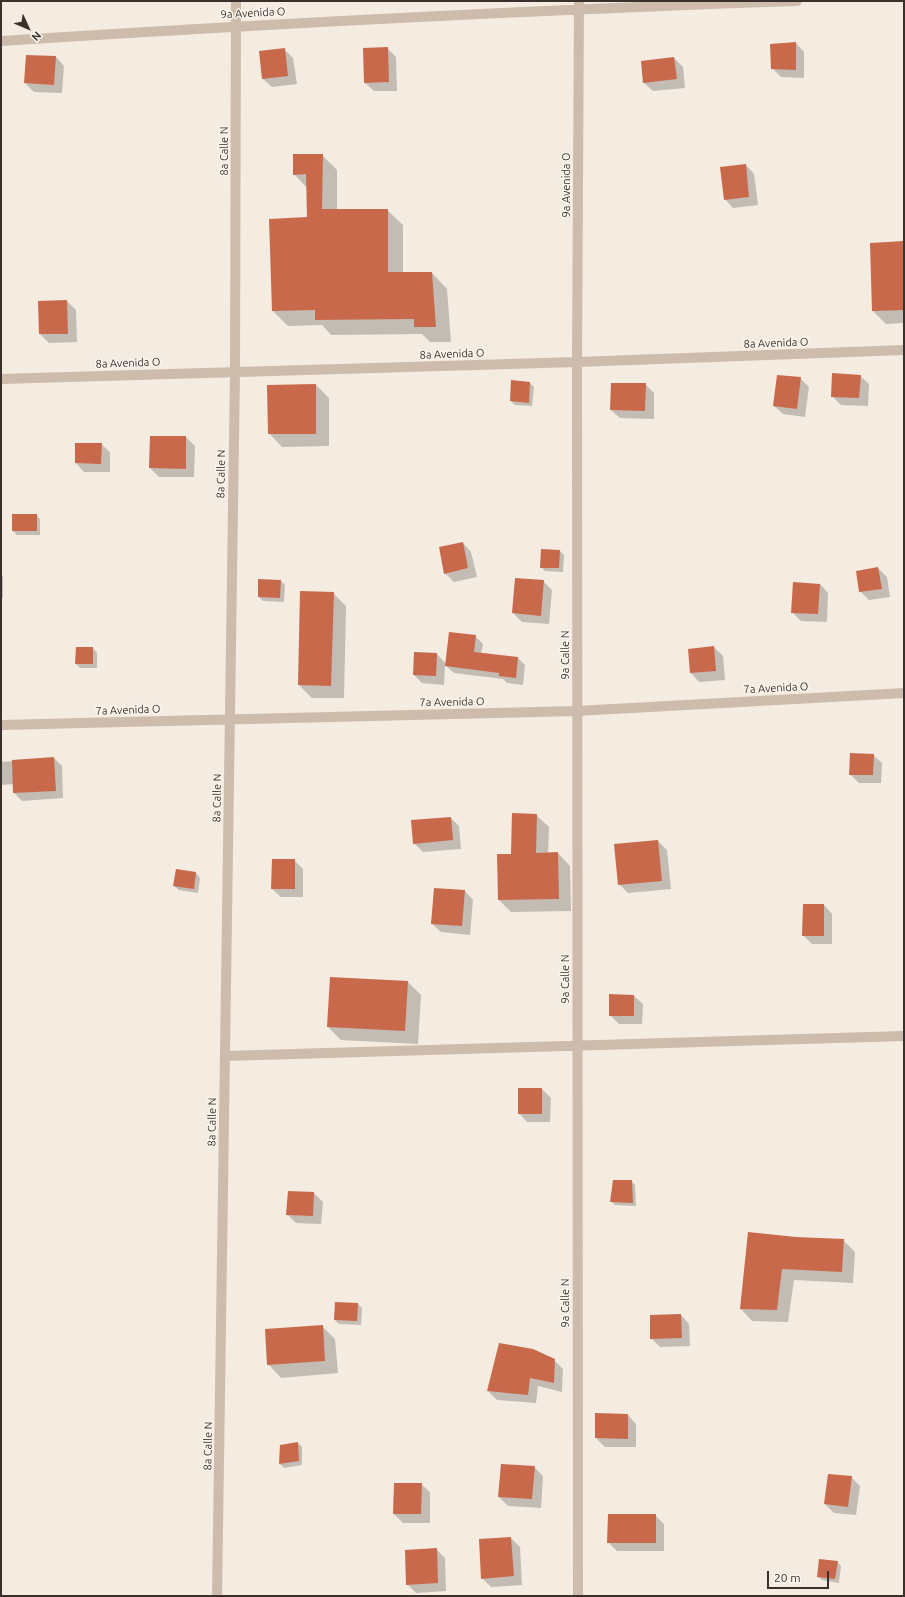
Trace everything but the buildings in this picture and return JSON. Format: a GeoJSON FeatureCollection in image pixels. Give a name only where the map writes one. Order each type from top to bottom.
{"type":"FeatureCollection","features":[{"type":"Feature","properties":{"kind":"street","name":"8a Calle N"},"geometry":{"type":"LineString","coordinates":[[218,1596],[235,372],[236,1]]}},
{"type":"Feature","properties":{"kind":"street","name":"9a Avenida O"},"geometry":{"type":"LineString","coordinates":[[1,41],[579,5],[797,1]]}},
{"type":"Feature","properties":{"kind":"street","name":"9a Avenida O"},"geometry":{"type":"LineString","coordinates":[[577,362],[579,5]]}},
{"type":"Feature","properties":{"kind":"street","name":"8a Avenida O"},"geometry":{"type":"LineString","coordinates":[[1,379],[577,362],[904,350]]}},
{"type":"Feature","properties":{"kind":"street","name":"9a Calle N"},"geometry":{"type":"LineString","coordinates":[[577,362],[578,1596]]}},
{"type":"Feature","properties":{"kind":"street","name":"7a Avenida O"},"geometry":{"type":"LineString","coordinates":[[1,725],[577,711],[904,693]]}},
{"type":"Feature","properties":{"kind":"street"},"geometry":{"type":"LineString","coordinates":[[225,1056],[904,1036]]}}]}
